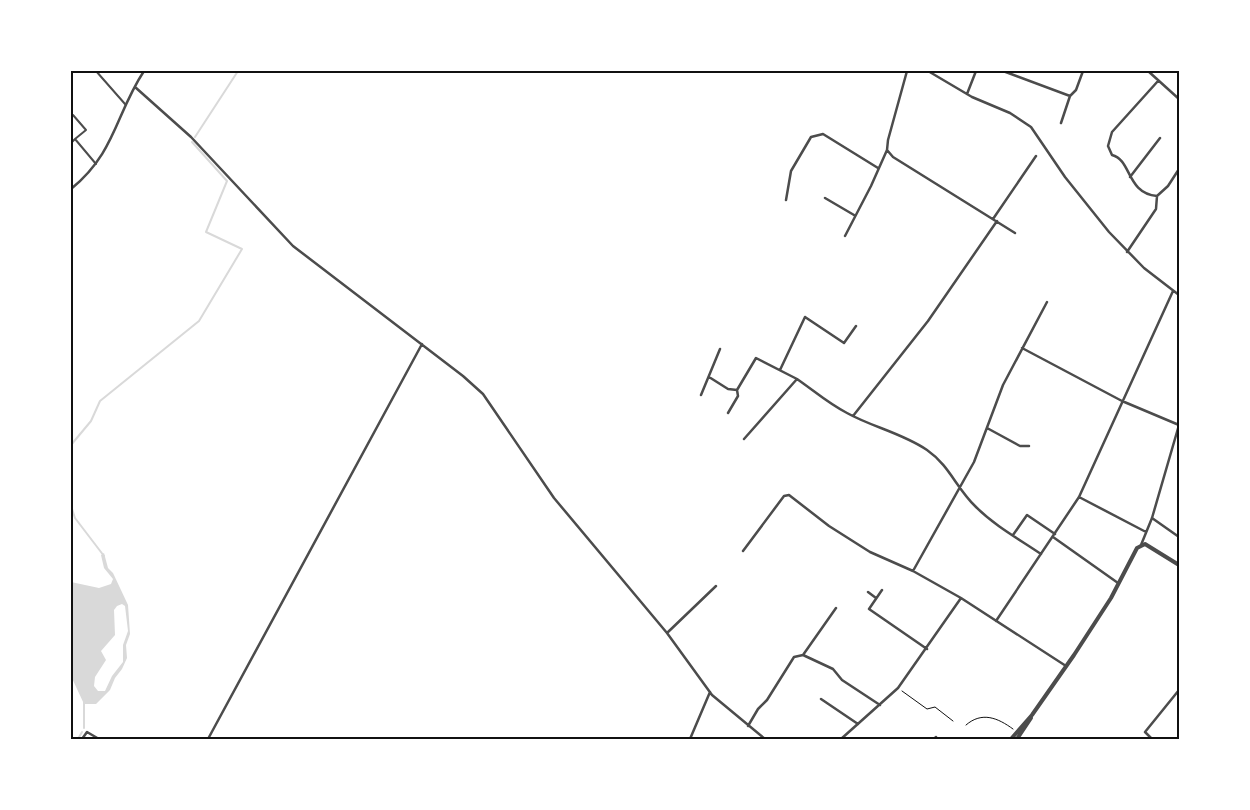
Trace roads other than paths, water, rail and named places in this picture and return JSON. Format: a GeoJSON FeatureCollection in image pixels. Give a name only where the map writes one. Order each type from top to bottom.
{"type":"FeatureCollection","features":[{"type":"Feature","properties":{"kind":"street"},"geometry":{"type":"LineString","coordinates":[[96,71],[126,106]]}},
{"type":"Feature","properties":{"kind":"street"},"geometry":{"type":"LineString","coordinates":[[71,189],[87,176],[110,143],[144,71]]}},
{"type":"Feature","properties":{"kind":"street"},"geometry":{"type":"LineString","coordinates":[[844,236],[854,215],[859,210],[887,150],[907,71]]}},
{"type":"Feature","properties":{"kind":"street"},"geometry":{"type":"LineString","coordinates":[[928,71],[967,94],[1010,113],[1032,127],[1065,177],[1128,252],[1179,295]]}},
{"type":"Feature","properties":{"kind":"street"},"geometry":{"type":"LineString","coordinates":[[967,94],[976,71]]}},
{"type":"Feature","properties":{"kind":"street"},"geometry":{"type":"LineString","coordinates":[[1003,71],[1070,96]]}},
{"type":"Feature","properties":{"kind":"street"},"geometry":{"type":"LineString","coordinates":[[1060,123],[1070,96],[1076,90],[1084,71]]}},
{"type":"Feature","properties":{"kind":"street"},"geometry":{"type":"LineString","coordinates":[[1148,71],[1179,99]]}},
{"type":"Feature","properties":{"kind":"street"},"geometry":{"type":"LineString","coordinates":[[1157,196],[1142,192],[1130,177],[1119,157],[1112,155],[1108,146],[1108,140],[1112,132],[1158,81]]}},
{"type":"Feature","properties":{"kind":"street"},"geometry":{"type":"LineString","coordinates":[[135,87],[191,137],[293,246],[422,344],[483,394],[554,498],[667,633],[710,692],[765,739]]}},
{"type":"Feature","properties":{"kind":"street"},"geometry":{"type":"LineString","coordinates":[[71,143],[86,130],[74,115]]}},
{"type":"Feature","properties":{"kind":"street"},"geometry":{"type":"LineString","coordinates":[[786,200],[791,171],[811,137],[823,134],[878,168]]}},
{"type":"Feature","properties":{"kind":"street"},"geometry":{"type":"LineString","coordinates":[[1130,177],[1160,138]]}},
{"type":"Feature","properties":{"kind":"street"},"geometry":{"type":"LineString","coordinates":[[75,139],[96,164]]}},
{"type":"Feature","properties":{"kind":"street"},"geometry":{"type":"LineString","coordinates":[[887,150],[893,157],[1015,233]]}},
{"type":"Feature","properties":{"kind":"street"},"geometry":{"type":"LineString","coordinates":[[853,416],[922,329],[953,286],[1036,156]]}},
{"type":"Feature","properties":{"kind":"street"},"geometry":{"type":"LineString","coordinates":[[1128,252],[1156,209],[1157,196],[1168,186],[1179,169]]}},
{"type":"Feature","properties":{"kind":"street"},"geometry":{"type":"LineString","coordinates":[[825,198],[854,215]]}},
{"type":"Feature","properties":{"kind":"street"},"geometry":{"type":"LineString","coordinates":[[996,621],[1079,497],[1173,291]]}},
{"type":"Feature","properties":{"kind":"street"},"geometry":{"type":"LineString","coordinates":[[913,571],[960,489],[987,428],[1003,385],[1048,302]]}},
{"type":"Feature","properties":{"kind":"street"},"geometry":{"type":"LineString","coordinates":[[780,370],[805,317],[844,343],[856,326]]}},
{"type":"Feature","properties":{"kind":"street"},"geometry":{"type":"LineString","coordinates":[[208,739],[422,344]]}},
{"type":"Feature","properties":{"kind":"street"},"geometry":{"type":"LineString","coordinates":[[1017,739],[1119,584],[1140,545],[1152,518],[1179,425],[1122,401],[1022,348]]}},
{"type":"Feature","properties":{"kind":"street"},"geometry":{"type":"LineString","coordinates":[[701,395],[720,349]]}},
{"type":"Feature","properties":{"kind":"street"},"geometry":{"type":"LineString","coordinates":[[728,413],[738,396],[737,390],[756,358],[797,379],[853,416],[926,449],[946,466],[960,489],[976,507],[1012,535],[1041,554]]}},
{"type":"Feature","properties":{"kind":"street"},"geometry":{"type":"LineString","coordinates":[[709,377],[728,389],[737,390]]}},
{"type":"Feature","properties":{"kind":"street"},"geometry":{"type":"LineString","coordinates":[[744,438],[797,379]]}},
{"type":"Feature","properties":{"kind":"street"},"geometry":{"type":"LineString","coordinates":[[987,428],[1020,446],[1029,446]]}},
{"type":"Feature","properties":{"kind":"street"},"geometry":{"type":"LineString","coordinates":[[743,551],[784,496],[789,495],[829,526],[871,552],[913,571],[961,598],[1066,666]]}},
{"type":"Feature","properties":{"kind":"street"},"geometry":{"type":"LineString","coordinates":[[1079,497],[1146,532]]}},
{"type":"Feature","properties":{"kind":"street"},"geometry":{"type":"LineString","coordinates":[[1012,535],[1027,515],[1119,584]]}},
{"type":"Feature","properties":{"kind":"street"},"geometry":{"type":"LineString","coordinates":[[1152,518],[1179,537]]}},
{"type":"Feature","properties":{"kind":"street"},"geometry":{"type":"LineString","coordinates":[[1140,545],[1145,544],[1155,548],[1179,564]]}},
{"type":"Feature","properties":{"kind":"street"},"geometry":{"type":"LineString","coordinates":[[667,633],[716,586]]}},
{"type":"Feature","properties":{"kind":"street"},"geometry":{"type":"LineString","coordinates":[[882,590],[869,609],[927,649]]}},
{"type":"Feature","properties":{"kind":"street"},"geometry":{"type":"LineString","coordinates":[[868,592],[876,598]]}},
{"type":"Feature","properties":{"kind":"street"},"geometry":{"type":"LineString","coordinates":[[840,739],[898,688],[961,598]]}},
{"type":"Feature","properties":{"kind":"street"},"geometry":{"type":"LineString","coordinates":[[804,655],[836,608]]}},
{"type":"Feature","properties":{"kind":"street"},"geometry":{"type":"LineString","coordinates":[[748,726],[758,709],[768,700],[794,657],[804,655],[833,669],[842,680],[880,705]]}},
{"type":"Feature","properties":{"kind":"street"},"geometry":{"type":"LineString","coordinates":[[1152,739],[1145,732],[1179,690]]}},
{"type":"Feature","properties":{"kind":"street"},"geometry":{"type":"LineString","coordinates":[[690,739],[710,692]]}},
{"type":"Feature","properties":{"kind":"street"},"geometry":{"type":"LineString","coordinates":[[821,700],[858,724]]}},
{"type":"Feature","properties":{"kind":"street"},"geometry":{"type":"LineString","coordinates":[[1011,739],[1016,731],[1032,715]]}},
{"type":"Feature","properties":{"kind":"street"},"geometry":{"type":"LineString","coordinates":[[82,739],[87,732],[99,739]]}},
{"type":"Feature","properties":{"kind":"waterway"},"geometry":{"type":"LineString","coordinates":[[195,137],[238,71]]}},
{"type":"Feature","properties":{"kind":"waterway"},"geometry":{"type":"LineString","coordinates":[[71,445],[91,421],[100,401],[199,321],[242,249],[206,232],[227,181],[192,142]]}},
{"type":"Feature","properties":{"kind":"waterway"},"geometry":{"type":"LineString","coordinates":[[71,506],[75,518],[104,556]]}},
{"type":"Feature","properties":{"kind":"waterway"},"geometry":{"type":"LineString","coordinates":[[84,702],[84,728]]}},
{"type":"Feature","properties":{"kind":"waterway"},"geometry":{"type":"LineString","coordinates":[[78,739],[82,732]]}}]}
